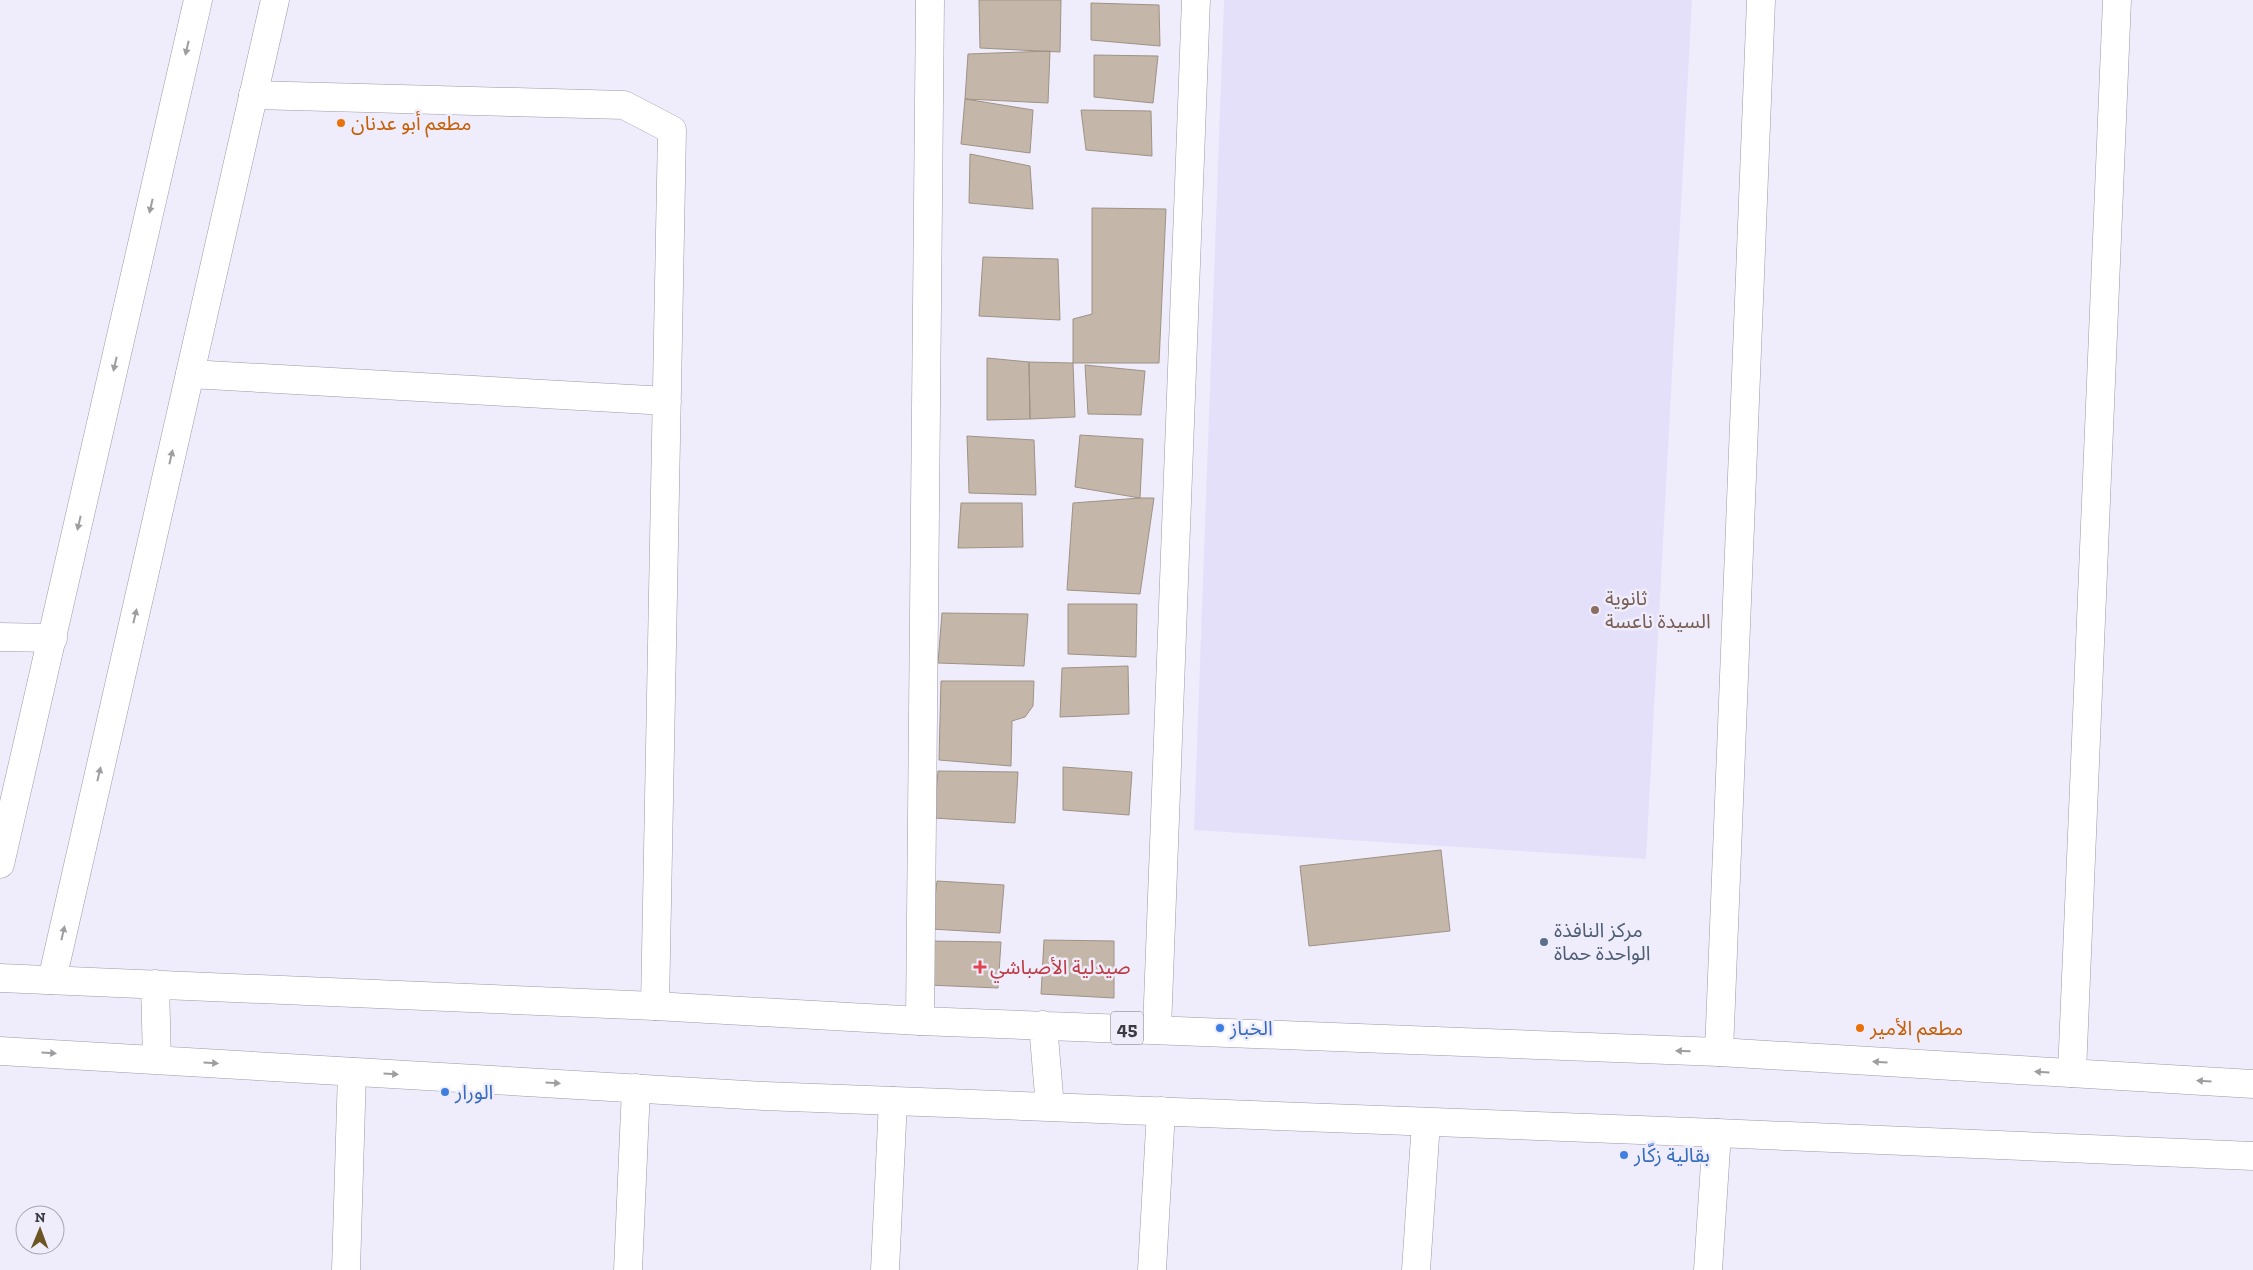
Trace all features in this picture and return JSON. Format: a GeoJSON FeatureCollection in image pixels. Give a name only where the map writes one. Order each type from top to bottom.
{"type":"FeatureCollection","features":[{"type":"Feature","properties":{"kind":"street"},"geometry":{"type":"LineString","coordinates":[[0,864],[198,0]]}},
{"type":"Feature","properties":{"kind":"street"},"geometry":{"type":"LineString","coordinates":[[52,980],[274,0]]}},
{"type":"Feature","properties":{"kind":"street"},"geometry":{"type":"LineString","coordinates":[[920,1021],[930,0]]}},
{"type":"Feature","properties":{"kind":"street"},"geometry":{"type":"LineString","coordinates":[[1157,1029],[1196,0]]}},
{"type":"Feature","properties":{"kind":"street"},"geometry":{"type":"LineString","coordinates":[[1719,1052],[1761,0]]}},
{"type":"Feature","properties":{"kind":"street"},"geometry":{"type":"LineString","coordinates":[[2072,1074],[2117,0]]}},
{"type":"Feature","properties":{"kind":"street"},"geometry":{"type":"LineString","coordinates":[[254,95],[624,105],[672,130],[655,1006]]}},
{"type":"Feature","properties":{"kind":"street"},"geometry":{"type":"LineString","coordinates":[[190,374],[667,401]]}},
{"type":"Feature","properties":{"kind":"street"},"geometry":{"type":"LineString","coordinates":[[0,637],[52,638]]}},
{"type":"Feature","properties":{"kind":"street","name":"45"},"geometry":{"type":"LineString","coordinates":[[0,978],[655,1006],[920,1021],[1719,1052],[2253,1084]]}},
{"type":"Feature","properties":{"kind":"street"},"geometry":{"type":"LineString","coordinates":[[155,984],[157,1060]]}},
{"type":"Feature","properties":{"kind":"street"},"geometry":{"type":"LineString","coordinates":[[1044,1025],[1050,1107]]}},
{"type":"Feature","properties":{"kind":"street"},"geometry":{"type":"LineString","coordinates":[[0,1050],[764,1096],[2253,1156]]}},
{"type":"Feature","properties":{"kind":"street"},"geometry":{"type":"LineString","coordinates":[[346,1270],[352,1072]]}},
{"type":"Feature","properties":{"kind":"street"},"geometry":{"type":"LineString","coordinates":[[628,1270],[636,1088]]}},
{"type":"Feature","properties":{"kind":"street"},"geometry":{"type":"LineString","coordinates":[[885,1270],[892,1101]]}},
{"type":"Feature","properties":{"kind":"street"},"geometry":{"type":"LineString","coordinates":[[1152,1270],[1161,1112]]}},
{"type":"Feature","properties":{"kind":"street"},"geometry":{"type":"LineString","coordinates":[[1416,1270],[1426,1122]]}},
{"type":"Feature","properties":{"kind":"street"},"geometry":{"type":"LineString","coordinates":[[1708,1270],[1717,1133]]}},
{"type":"Feature","properties":{"kind":"shaded area"},"geometry":{"type":"Polygon","coordinates":[[[1224,0],[1692,0],[1646,859],[1194,830],[1224,0]]]}},
{"type":"Feature","properties":{"kind":"building"},"geometry":{"type":"Polygon","coordinates":[[[979,0],[1061,0],[1060,52],[980,48],[979,0]]]}},
{"type":"Feature","properties":{"kind":"building"},"geometry":{"type":"Polygon","coordinates":[[[1091,3],[1159,5],[1160,46],[1091,40],[1091,3]]]}},
{"type":"Feature","properties":{"kind":"building"},"geometry":{"type":"Polygon","coordinates":[[[1050,51],[1048,103],[965,99],[968,54],[1050,51]]]}},
{"type":"Feature","properties":{"kind":"building"},"geometry":{"type":"Polygon","coordinates":[[[1094,55],[1158,56],[1153,103],[1094,97],[1094,55]]]}},
{"type":"Feature","properties":{"kind":"building"},"geometry":{"type":"Polygon","coordinates":[[[965,99],[1033,110],[1030,153],[961,144],[965,99]]]}},
{"type":"Feature","properties":{"kind":"building"},"geometry":{"type":"Polygon","coordinates":[[[1081,110],[1151,111],[1152,156],[1086,150],[1081,110]]]}},
{"type":"Feature","properties":{"kind":"building"},"geometry":{"type":"Polygon","coordinates":[[[970,154],[1030,166],[1033,209],[969,203],[970,154]]]}},
{"type":"Feature","properties":{"kind":"building"},"geometry":{"type":"Polygon","coordinates":[[[1092,208],[1166,209],[1159,363],[1073,363],[1073,319],[1092,314],[1092,208]]]}},
{"type":"Feature","properties":{"kind":"building"},"geometry":{"type":"Polygon","coordinates":[[[983,257],[1058,259],[1060,320],[979,316],[983,257]]]}},
{"type":"Feature","properties":{"kind":"building"},"geometry":{"type":"Polygon","coordinates":[[[987,358],[1029,362],[1030,419],[987,420],[987,358]]]}},
{"type":"Feature","properties":{"kind":"building"},"geometry":{"type":"Polygon","coordinates":[[[1029,362],[1073,363],[1075,417],[1030,419],[1029,362]]]}},
{"type":"Feature","properties":{"kind":"building"},"geometry":{"type":"Polygon","coordinates":[[[1085,365],[1145,371],[1141,415],[1088,414],[1085,365]]]}},
{"type":"Feature","properties":{"kind":"building"},"geometry":{"type":"Polygon","coordinates":[[[1080,435],[1143,439],[1140,498],[1075,487],[1080,435]]]}},
{"type":"Feature","properties":{"kind":"building"},"geometry":{"type":"Polygon","coordinates":[[[967,436],[1034,440],[1036,495],[969,493],[967,436]]]}},
{"type":"Feature","properties":{"kind":"building"},"geometry":{"type":"Polygon","coordinates":[[[1154,498],[1140,594],[1067,590],[1073,503],[1154,498]]]}},
{"type":"Feature","properties":{"kind":"building"},"geometry":{"type":"Polygon","coordinates":[[[961,503],[1022,503],[1023,547],[958,548],[961,503]]]}},
{"type":"Feature","properties":{"kind":"building"},"geometry":{"type":"Polygon","coordinates":[[[1068,604],[1137,604],[1136,657],[1068,654],[1068,604]]]}},
{"type":"Feature","properties":{"kind":"building"},"geometry":{"type":"Polygon","coordinates":[[[942,613],[1028,614],[1024,666],[938,663],[942,613]]]}},
{"type":"Feature","properties":{"kind":"building"},"geometry":{"type":"Polygon","coordinates":[[[1128,666],[1129,714],[1060,717],[1062,668],[1128,666]]]}},
{"type":"Feature","properties":{"kind":"building"},"geometry":{"type":"Polygon","coordinates":[[[941,681],[1034,681],[1033,706],[1025,717],[1012,721],[1011,766],[939,760],[941,681]]]}},
{"type":"Feature","properties":{"kind":"building"},"geometry":{"type":"Polygon","coordinates":[[[1063,767],[1132,772],[1129,815],[1063,810],[1063,767]]]}},
{"type":"Feature","properties":{"kind":"building"},"geometry":{"type":"Polygon","coordinates":[[[938,771],[1018,772],[1015,823],[934,818],[938,771]]]}},
{"type":"Feature","properties":{"kind":"building"},"geometry":{"type":"Polygon","coordinates":[[[1441,850],[1450,931],[1309,946],[1300,866],[1441,850]]]}},
{"type":"Feature","properties":{"kind":"building"},"geometry":{"type":"Polygon","coordinates":[[[937,881],[1004,885],[1000,933],[931,929],[937,881]]]}},
{"type":"Feature","properties":{"kind":"building"},"geometry":{"type":"Polygon","coordinates":[[[1044,940],[1114,941],[1114,998],[1041,994],[1044,940]]]}},
{"type":"Feature","properties":{"kind":"building"},"geometry":{"type":"Polygon","coordinates":[[[928,941],[1001,942],[998,988],[928,985],[928,941]]]}},
{"type":"Feature","properties":{"kind":"place","name":"مطعم أبو عدنان"},"geometry":{"type":"Point","coordinates":[341,123]}},
{"type":"Feature","properties":{"kind":"place","name":"ثانوية السيدة ناعسة"},"geometry":{"type":"Point","coordinates":[1595,610]}},
{"type":"Feature","properties":{"kind":"place","name":"مركز النافذة الواحدة حماة"},"geometry":{"type":"Point","coordinates":[1544,942]}},
{"type":"Feature","properties":{"kind":"place","name":"صيدلية الأصباشي"},"geometry":{"type":"Point","coordinates":[980,967]}},
{"type":"Feature","properties":{"kind":"place","name":"الخباز"},"geometry":{"type":"Point","coordinates":[1220,1028]}},
{"type":"Feature","properties":{"kind":"place","name":"مطعم الأمير"},"geometry":{"type":"Point","coordinates":[1860,1028]}},
{"type":"Feature","properties":{"kind":"place","name":"الورار"},"geometry":{"type":"Point","coordinates":[445,1092]}},
{"type":"Feature","properties":{"kind":"place","name":"بقالية زكّار"},"geometry":{"type":"Point","coordinates":[1624,1155]}}]}
